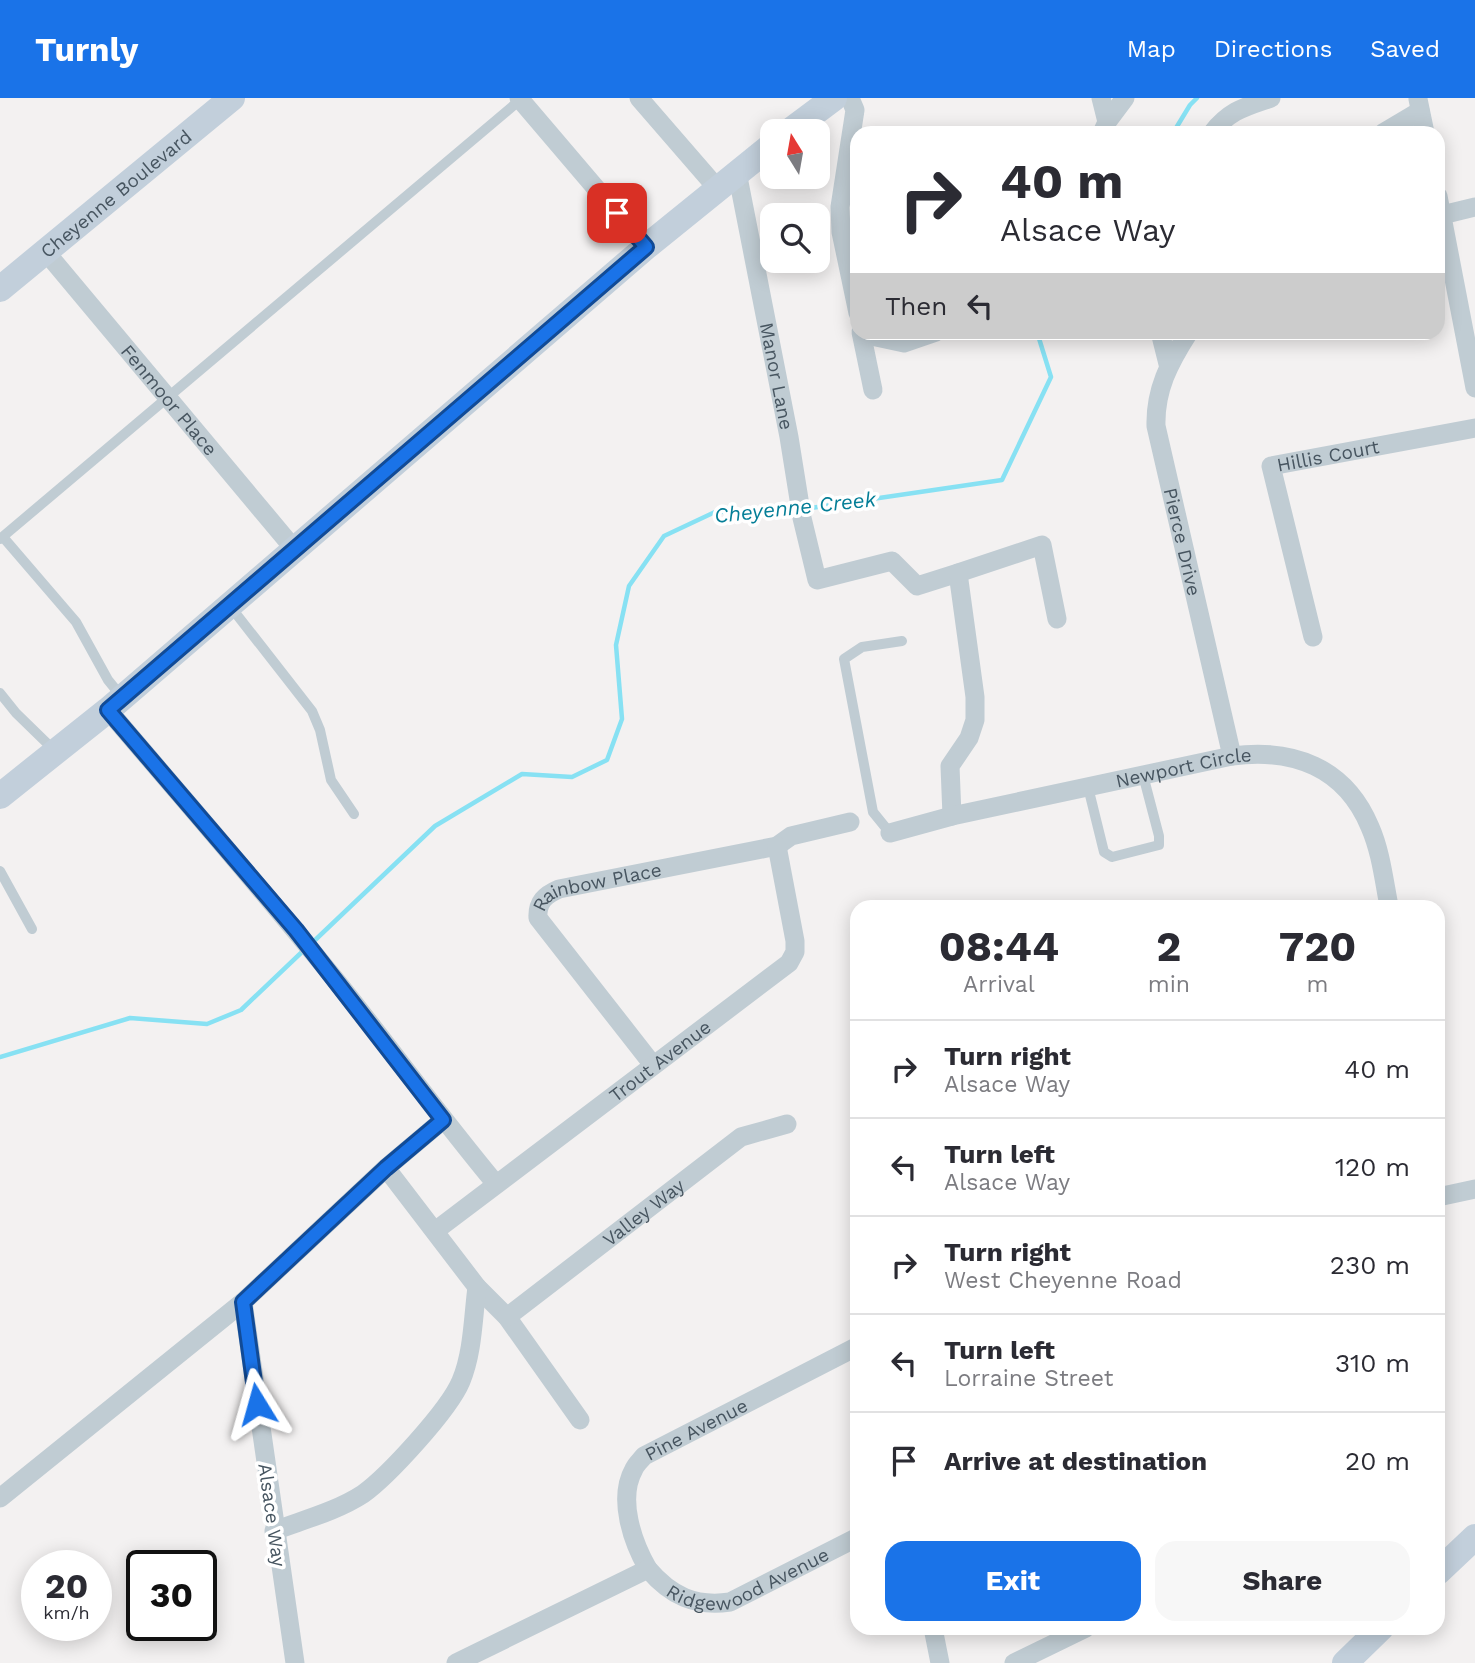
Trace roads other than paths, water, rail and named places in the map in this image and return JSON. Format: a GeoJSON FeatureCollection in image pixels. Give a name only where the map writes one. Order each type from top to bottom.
{"type":"FeatureCollection","features":[{"type":"Feature","properties":{"kind":"main road","name":"Cheyenne Boulevard"},"geometry":{"type":"LineString","coordinates":[[0,289],[232,98]]}},
{"type":"Feature","properties":{"kind":"main road"},"geometry":{"type":"LineString","coordinates":[[806,119],[834,98]]}},
{"type":"Feature","properties":{"kind":"main road"},"geometry":{"type":"LineString","coordinates":[[0,796],[115,704],[646,247],[760,154]]}},
{"type":"Feature","properties":{"kind":"main road"},"geometry":{"type":"LineString","coordinates":[[1445,1565],[1475,1536]]}},
{"type":"Feature","properties":{"kind":"main road"},"geometry":{"type":"LineString","coordinates":[[1345,1663],[1374,1635]]}},
{"type":"Feature","properties":{"kind":"street"},"geometry":{"type":"LineString","coordinates":[[639,98],[727,180]]}},
{"type":"Feature","properties":{"kind":"street"},"geometry":{"type":"LineString","coordinates":[[850,98],[855,110],[853,126]]}},
{"type":"Feature","properties":{"kind":"street"},"geometry":{"type":"LineString","coordinates":[[1101,98],[1105,126]]}},
{"type":"Feature","properties":{"kind":"street"},"geometry":{"type":"LineString","coordinates":[[1106,126],[1125,98]]}},
{"type":"Feature","properties":{"kind":"street"},"geometry":{"type":"LineString","coordinates":[[1218,126],[1237,109],[1271,98]]}},
{"type":"Feature","properties":{"kind":"street"},"geometry":{"type":"LineString","coordinates":[[520,99],[646,247]]}},
{"type":"Feature","properties":{"kind":"street"},"geometry":{"type":"LineString","coordinates":[[1392,126],[1419,104],[1424,126]]}},
{"type":"Feature","properties":{"kind":"street"},"geometry":{"type":"LineString","coordinates":[[850,142],[840,207],[841,232],[850,275]]}},
{"type":"Feature","properties":{"kind":"street","name":"Manor Lane"},"geometry":{"type":"LineString","coordinates":[[727,180],[789,437],[800,508],[817,580],[892,561],[917,586],[958,573]]}},
{"type":"Feature","properties":{"kind":"street"},"geometry":{"type":"LineString","coordinates":[[1445,205],[1475,207]]}},
{"type":"Feature","properties":{"kind":"street"},"geometry":{"type":"LineString","coordinates":[[1445,227],[1475,388]]}},
{"type":"Feature","properties":{"kind":"street","name":"Fenmoor Place"},"geometry":{"type":"LineString","coordinates":[[45,251],[295,550]]}},
{"type":"Feature","properties":{"kind":"street"},"geometry":{"type":"LineString","coordinates":[[863,340],[873,390]]}},
{"type":"Feature","properties":{"kind":"street"},"geometry":{"type":"LineString","coordinates":[[891,340],[904,343],[913,340]]}},
{"type":"Feature","properties":{"kind":"street"},"geometry":{"type":"LineString","coordinates":[[1162,340],[1168,363]]}},
{"type":"Feature","properties":{"kind":"street","name":"Pierce Drive"},"geometry":{"type":"LineString","coordinates":[[1184,340],[1168,363],[1155,408],[1156,426],[1232,756]]}},
{"type":"Feature","properties":{"kind":"street","name":"Hillis Court"},"geometry":{"type":"LineString","coordinates":[[1313,637],[1272,466],[1475,428]]}},
{"type":"Feature","properties":{"kind":"street"},"geometry":{"type":"LineString","coordinates":[[952,816],[950,766],[969,738],[975,720],[958,573],[1042,545],[1056,619]]}},
{"type":"Feature","properties":{"kind":"street"},"geometry":{"type":"LineString","coordinates":[[115,704],[496,1184]]}},
{"type":"Feature","properties":{"kind":"street","name":"Newport Circle"},"geometry":{"type":"LineString","coordinates":[[890,833],[952,816],[1232,756],[1257,752],[1279,754],[1319,768],[1337,780],[1352,796],[1371,829],[1388,900]]}},
{"type":"Feature","properties":{"kind":"street","name":"Rainbow Place"},"geometry":{"type":"LineString","coordinates":[[653,1065],[538,918],[537,908],[541,901],[559,890],[777,846],[791,836],[850,822]]}},
{"type":"Feature","properties":{"kind":"street","name":"Trout Avenue"},"geometry":{"type":"LineString","coordinates":[[435,1231],[789,963],[795,952],[795,941],[777,846]]}},
{"type":"Feature","properties":{"kind":"street"},"geometry":{"type":"LineString","coordinates":[[0,1498],[243,1302],[386,1168],[443,1120]]}},
{"type":"Feature","properties":{"kind":"street","name":"Valley Way"},"geometry":{"type":"LineString","coordinates":[[507,1317],[741,1137],[787,1124]]}},
{"type":"Feature","properties":{"kind":"street"},"geometry":{"type":"LineString","coordinates":[[386,1168],[477,1287],[507,1317],[580,1420]]}},
{"type":"Feature","properties":{"kind":"street"},"geometry":{"type":"LineString","coordinates":[[1445,1195],[1475,1189]]}},
{"type":"Feature","properties":{"kind":"street"},"geometry":{"type":"LineString","coordinates":[[274,1531],[362,1494],[385,1475],[440,1414],[460,1383],[467,1363],[477,1287]]}},
{"type":"Feature","properties":{"kind":"street","name":"Alsace Way"},"geometry":{"type":"LineString","coordinates":[[243,1302],[295,1663]]}},
{"type":"Feature","properties":{"kind":"street","name":"Pine Avenue"},"geometry":{"type":"LineString","coordinates":[[648,1569],[630,1531],[628,1506],[633,1469],[645,1456],[850,1350]]}},
{"type":"Feature","properties":{"kind":"street","name":"Ridgewood Avenue"},"geometry":{"type":"LineString","coordinates":[[456,1663],[648,1569],[661,1584],[680,1597],[695,1602],[730,1602],[850,1541]]}},
{"type":"Feature","properties":{"kind":"street"},"geometry":{"type":"LineString","coordinates":[[934,1635],[940,1663]]}},
{"type":"Feature","properties":{"kind":"street"},"geometry":{"type":"LineString","coordinates":[[1014,1663],[1072,1635]]}},
{"type":"Feature","properties":{"kind":"lane"},"geometry":{"type":"LineString","coordinates":[[115,704],[108,680],[76,622],[1,538],[520,99]]}},
{"type":"Feature","properties":{"kind":"lane"},"geometry":{"type":"LineString","coordinates":[[230,605],[312,711],[327,751],[331,780],[354,814]]}},
{"type":"Feature","properties":{"kind":"lane"},"geometry":{"type":"LineString","coordinates":[[890,833],[873,812],[844,659],[862,647],[902,641]]}},
{"type":"Feature","properties":{"kind":"lane"},"geometry":{"type":"LineString","coordinates":[[0,693],[16,713],[56,751]]}},
{"type":"Feature","properties":{"kind":"lane"},"geometry":{"type":"LineString","coordinates":[[1088,787],[1104,852],[1112,856],[1159,845],[1143,775]]}},
{"type":"Feature","properties":{"kind":"lane"},"geometry":{"type":"LineString","coordinates":[[0,871],[32,929]]}},
{"type":"Feature","properties":{"kind":"waterway","name":"Cheyenne Creek"},"geometry":{"type":"LineString","coordinates":[[1177,126],[1197,98]]}},
{"type":"Feature","properties":{"kind":"waterway","name":"Cheyenne Creek"},"geometry":{"type":"LineString","coordinates":[[804,509],[1002,480],[1051,377],[1039,340]]}},
{"type":"Feature","properties":{"kind":"waterway","name":"Cheyenne Creek"},"geometry":{"type":"LineString","coordinates":[[312,943],[435,826],[522,774],[572,777],[607,760],[622,719],[616,645],[629,586],[664,536],[715,512],[796,510]]}},
{"type":"Feature","properties":{"kind":"waterway","name":"Cheyenne Creek"},"geometry":{"type":"LineString","coordinates":[[0,1057],[130,1018],[207,1024],[241,1010],[303,951]]}}]}
